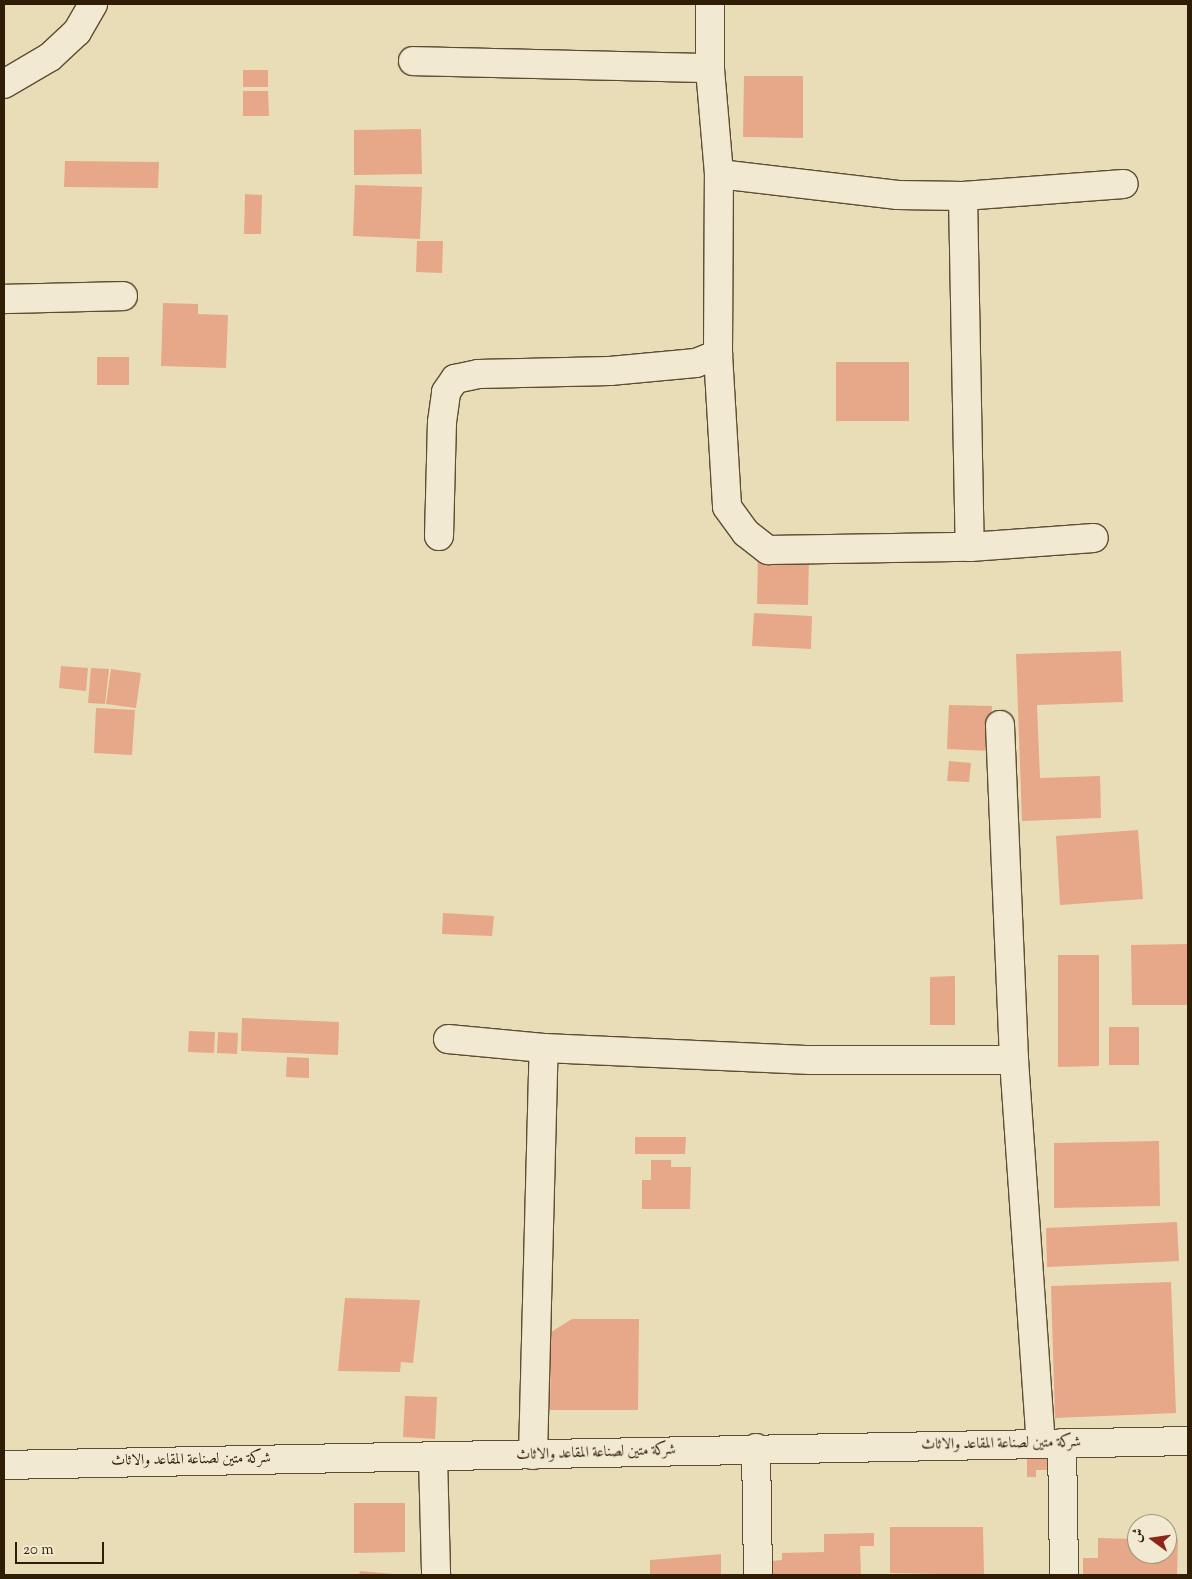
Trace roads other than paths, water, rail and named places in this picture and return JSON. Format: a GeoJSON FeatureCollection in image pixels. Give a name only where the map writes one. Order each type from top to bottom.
{"type":"FeatureCollection","features":[{"type":"Feature","properties":{"kind":"street"},"geometry":{"type":"LineString","coordinates":[[4,84],[50,57],[77,32],[93,4]]}},
{"type":"Feature","properties":{"kind":"street"},"geometry":{"type":"LineString","coordinates":[[710,4],[710,68],[719,174],[718,354],[726,507],[746,533],[768,550],[970,547],[1094,538]]}},
{"type":"Feature","properties":{"kind":"street"},"geometry":{"type":"LineString","coordinates":[[413,60],[710,68]]}},
{"type":"Feature","properties":{"kind":"street"},"geometry":{"type":"LineString","coordinates":[[719,174],[898,195],[963,196],[1124,184]]}},
{"type":"Feature","properties":{"kind":"street"},"geometry":{"type":"LineString","coordinates":[[963,196],[970,547]]}},
{"type":"Feature","properties":{"kind":"street"},"geometry":{"type":"LineString","coordinates":[[4,299],[123,296]]}},
{"type":"Feature","properties":{"kind":"street"},"geometry":{"type":"LineString","coordinates":[[439,536],[442,422],[446,392],[456,379],[478,374],[610,371],[677,365],[696,363],[718,354]]}},
{"type":"Feature","properties":{"kind":"street"},"geometry":{"type":"LineString","coordinates":[[1000,724],[1014,1060],[1064,1575]]}},
{"type":"Feature","properties":{"kind":"street"},"geometry":{"type":"LineString","coordinates":[[448,1039],[544,1048],[811,1060],[1014,1060]]}},
{"type":"Feature","properties":{"kind":"street"},"geometry":{"type":"LineString","coordinates":[[534,1455],[544,1048]]}},
{"type":"Feature","properties":{"kind":"street","name":"شركة متين لصناعة المقاعد والاثاث"},"geometry":{"type":"LineString","coordinates":[[4,1465],[534,1455],[1051,1442],[1188,1441]]}},
{"type":"Feature","properties":{"kind":"street"},"geometry":{"type":"LineString","coordinates":[[756,1448],[758,1575]]}},
{"type":"Feature","properties":{"kind":"street"},"geometry":{"type":"LineString","coordinates":[[433,1457],[436,1575]]}}]}
